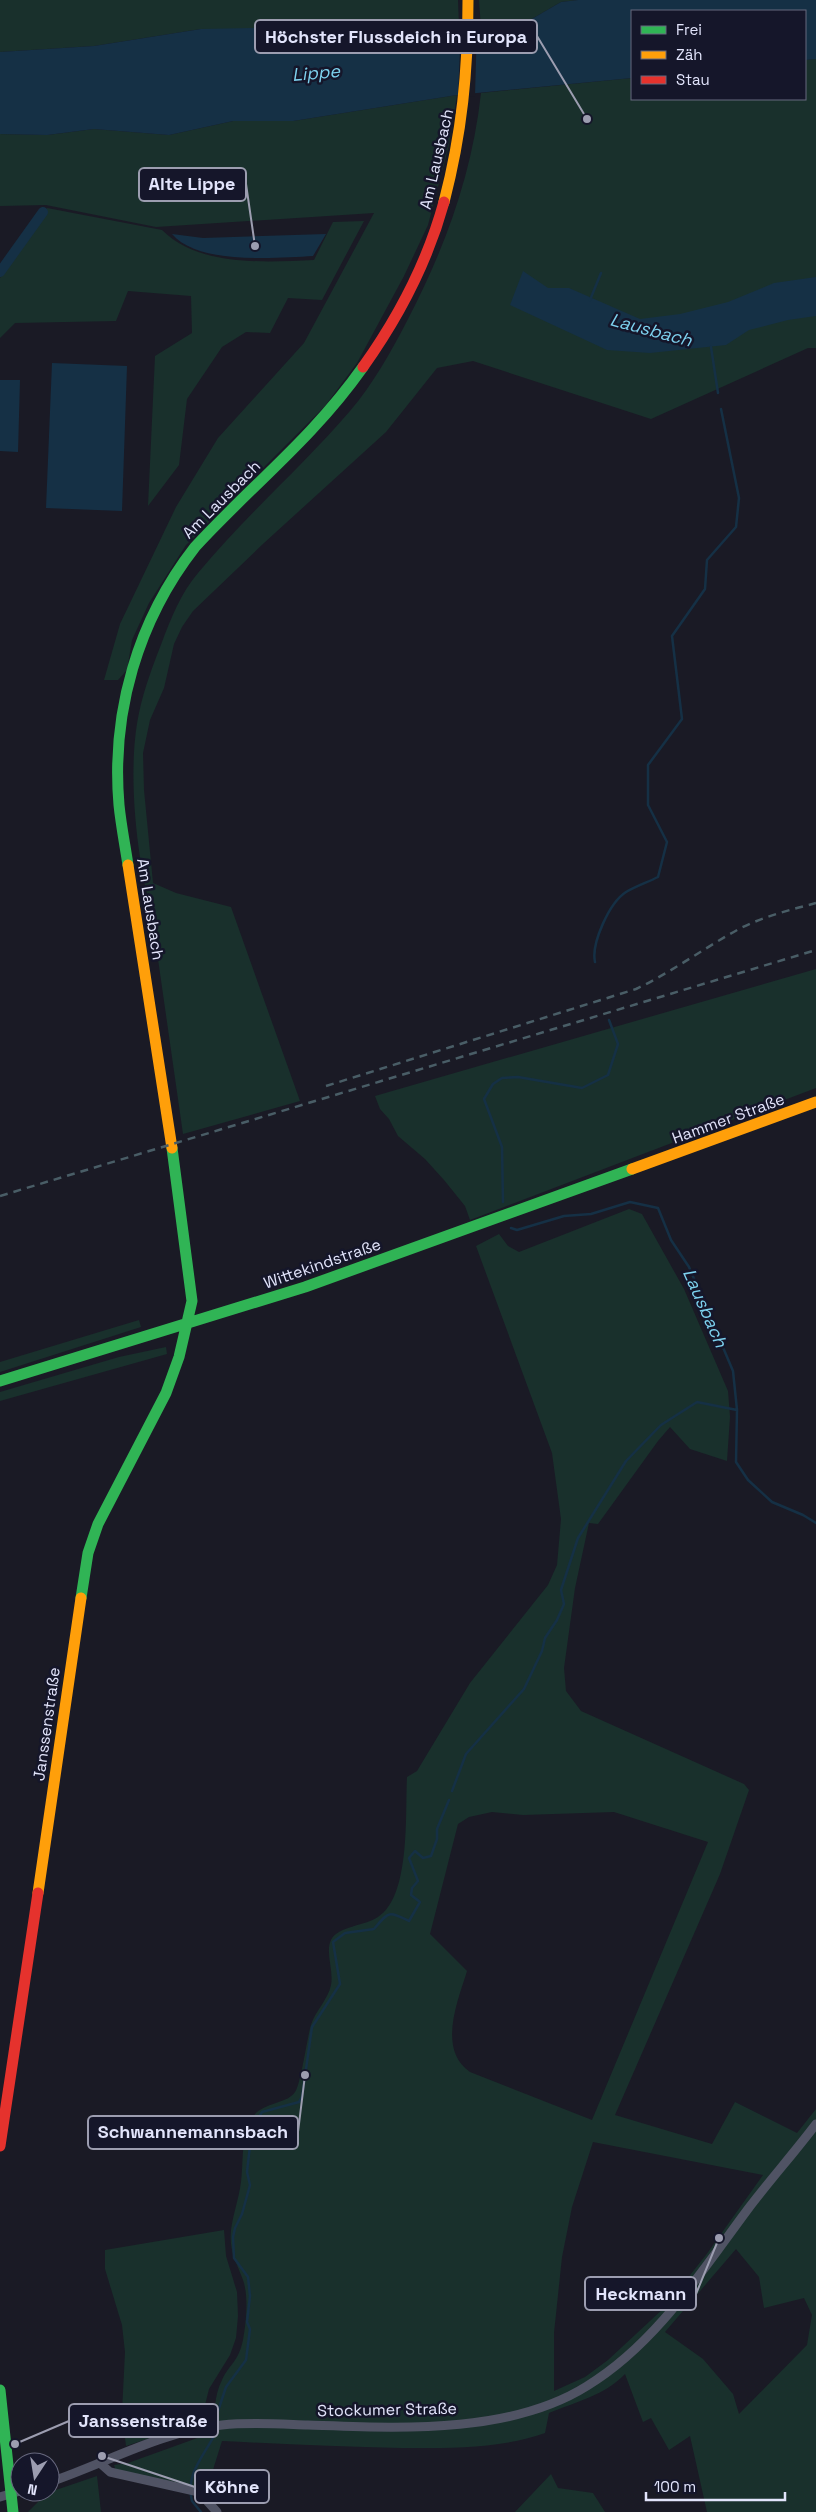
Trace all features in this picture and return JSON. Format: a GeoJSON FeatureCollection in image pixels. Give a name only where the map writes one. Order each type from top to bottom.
{"type":"FeatureCollection","features":[{"type":"Feature","properties":{"kind":"main road","name":"Am Lausbach"},"geometry":{"type":"LineString","coordinates":[[187,1325],[192,1301],[191,1284],[119,805],[118,755],[124,697],[154,612],[194,548],[279,466],[340,399],[369,359],[400,309],[423,263],[438,222],[457,152],[468,75],[468,0]]}},
{"type":"Feature","properties":{"kind":"main road","name":"Hammer Straße"},"geometry":{"type":"LineString","coordinates":[[650,1164],[816,1102]]}},
{"type":"Feature","properties":{"kind":"main road","name":"Wittekindstraße"},"geometry":{"type":"LineString","coordinates":[[0,1381],[187,1325],[305,1287],[650,1164]]}},
{"type":"Feature","properties":{"kind":"main road","name":"Janssenstraße"},"geometry":{"type":"LineString","coordinates":[[0,2146],[5,2081],[88,1553],[98,1524],[166,1392],[187,1325]]}},
{"type":"Feature","properties":{"kind":"main road"},"geometry":{"type":"LineString","coordinates":[[0,2390],[10,2494]]}},
{"type":"Feature","properties":{"kind":"street","name":"Stockumer Straße"},"geometry":{"type":"LineString","coordinates":[[60,2478],[152,2443],[206,2427],[254,2424],[367,2427],[449,2425],[515,2415],[571,2396],[600,2378],[623,2359],[679,2302],[749,2208],[816,2124]]}},
{"type":"Feature","properties":{"kind":"street"},"geometry":{"type":"LineString","coordinates":[[101,2464],[110,2472],[199,2492],[216,2512]]}},
{"type":"Feature","properties":{"kind":"green space"},"geometry":{"type":"Polygon","coordinates":[[[0,0],[458,0],[459,27],[413,27],[389,31],[201,29],[94,46],[0,52],[0,0]]]}},
{"type":"Feature","properties":{"kind":"green space"},"geometry":{"type":"Polygon","coordinates":[[[479,0],[578,0],[561,2],[530,20],[517,19],[501,25],[481,28],[479,0]]]}},
{"type":"Feature","properties":{"kind":"green space"},"geometry":{"type":"Polygon","coordinates":[[[816,59],[816,348],[808,348],[651,419],[473,361],[437,368],[386,432],[264,543],[193,611],[182,627],[174,644],[164,688],[150,720],[143,753],[144,790],[153,883],[176,893],[231,907],[300,1101],[183,1134],[151,910],[137,838],[134,760],[135,735],[146,686],[169,624],[186,589],[216,552],[332,432],[366,390],[388,356],[421,294],[455,210],[471,153],[481,93],[631,78],[631,100],[806,100],[806,60],[816,59]]]}},
{"type":"Feature","properties":{"kind":"green space"},"geometry":{"type":"Polygon","coordinates":[[[457,95],[449,145],[428,225],[404,276],[357,363],[325,406],[186,545],[149,603],[132,640],[127,670],[118,680],[104,680],[120,624],[176,507],[218,438],[304,343],[374,213],[156,227],[46,205],[0,206],[0,134],[47,135],[94,129],[169,135],[233,121],[293,121],[457,95]]]}},
{"type":"Feature","properties":{"kind":"green space"},"geometry":{"type":"Polygon","coordinates":[[[47,208],[162,230],[177,242],[195,251],[234,260],[255,261],[314,260],[333,222],[364,221],[322,300],[288,298],[270,333],[246,332],[222,347],[187,399],[179,465],[148,506],[155,356],[192,333],[191,296],[128,291],[116,321],[15,323],[0,338],[0,278],[47,208]]]}},
{"type":"Feature","properties":{"kind":"green space"},"geometry":{"type":"Polygon","coordinates":[[[816,969],[816,1088],[470,1220],[465,1206],[444,1180],[425,1159],[398,1136],[389,1119],[380,1109],[375,1096],[816,969]]]}},
{"type":"Feature","properties":{"kind":"green space"},"geometry":{"type":"Polygon","coordinates":[[[629,1209],[642,1214],[684,1289],[728,1391],[730,1417],[727,1461],[690,1449],[670,1427],[598,1524],[589,1523],[575,1588],[564,1668],[566,1691],[581,1711],[744,1784],[749,1790],[720,1874],[615,2115],[712,2144],[735,2102],[797,2133],[816,2109],[816,2512],[707,2512],[690,2436],[669,2450],[651,2418],[643,2422],[625,2374],[599,2393],[549,2413],[545,2433],[510,2442],[438,2448],[402,2448],[222,2441],[206,2492],[116,2471],[114,2465],[128,2463],[214,2432],[217,2392],[225,2374],[239,2354],[245,2326],[245,2287],[234,2256],[231,2238],[241,2182],[247,2127],[261,2109],[292,2096],[295,2092],[302,2071],[311,2025],[331,1985],[329,1945],[334,1935],[378,1917],[389,1906],[396,1891],[404,1853],[407,1777],[417,1771],[470,1683],[548,1585],[557,1565],[561,1519],[552,1453],[476,1246],[499,1234],[508,1246],[519,1252],[629,1209]],[[492,1812],[469,1817],[458,1824],[430,1934],[467,1971],[455,2010],[452,2038],[454,2051],[460,2062],[470,2072],[592,2120],[708,1842],[614,1812],[523,1815],[492,1812]],[[593,2142],[572,2207],[562,2257],[554,2333],[554,2391],[585,2377],[608,2360],[664,2308],[706,2255],[763,2175],[593,2142]],[[736,2249],[665,2332],[703,2359],[733,2394],[739,2414],[807,2345],[812,2315],[804,2298],[764,2308],[759,2277],[736,2249]]]}},
{"type":"Feature","properties":{"kind":"green space"},"geometry":{"type":"Polygon","coordinates":[[[139,1320],[141,1327],[0,1372],[0,1362],[139,1320]]]}},
{"type":"Feature","properties":{"kind":"green space"},"geometry":{"type":"Polygon","coordinates":[[[166,1347],[167,1354],[0,1401],[0,1392],[119,1357],[166,1347]]]}},
{"type":"Feature","properties":{"kind":"green space"},"geometry":{"type":"Polygon","coordinates":[[[224,2230],[226,2256],[237,2292],[238,2316],[236,2338],[230,2355],[209,2389],[201,2421],[126,2446],[122,2412],[125,2352],[122,2325],[105,2269],[105,2250],[224,2230]]]}},
{"type":"Feature","properties":{"kind":"green space"},"geometry":{"type":"Polygon","coordinates":[[[551,2474],[558,2488],[593,2493],[605,2512],[515,2512],[551,2474]]]}},
{"type":"Feature","properties":{"kind":"green space"},"geometry":{"type":"Polygon","coordinates":[[[97,2476],[101,2512],[28,2512],[38,2502],[60,2502],[60,2489],[97,2476]]]}},
{"type":"Feature","properties":{"kind":"water","name":"Lippe"},"geometry":{"type":"Polygon","coordinates":[[[578,0],[816,0],[816,59],[806,60],[806,10],[631,10],[631,78],[457,95],[293,121],[233,121],[169,135],[94,129],[47,135],[0,134],[0,52],[94,46],[201,29],[253,28],[389,31],[413,27],[481,28],[501,25],[517,19],[530,20],[561,2],[578,0]]]}},
{"type":"Feature","properties":{"kind":"water"},"geometry":{"type":"Polygon","coordinates":[[[172,234],[203,238],[326,234],[313,256],[259,258],[218,255],[200,251],[184,244],[172,234]]]}},
{"type":"Feature","properties":{"kind":"water"},"geometry":{"type":"Polygon","coordinates":[[[523,271],[548,288],[569,288],[640,319],[680,314],[728,302],[774,283],[816,277],[816,316],[788,320],[749,330],[726,345],[650,353],[607,350],[510,305],[523,271]]]}},
{"type":"Feature","properties":{"kind":"water"},"geometry":{"type":"Polygon","coordinates":[[[52,363],[127,366],[122,511],[46,508],[52,363]]]}},
{"type":"Feature","properties":{"kind":"water"},"geometry":{"type":"Polygon","coordinates":[[[0,380],[20,380],[18,452],[0,451],[0,380]]]}},
{"type":"Feature","properties":{"kind":"pier"},"geometry":{"type":"Polygon","coordinates":[[[461,25],[477,26],[475,96],[458,97],[461,25]]]}},
{"type":"Feature","properties":{"kind":"waterway"},"geometry":{"type":"LineString","coordinates":[[0,272],[43,212]]}},
{"type":"Feature","properties":{"kind":"waterway","name":"Lausbach"},"geometry":{"type":"LineString","coordinates":[[590,300],[601,273]]}},
{"type":"Feature","properties":{"kind":"waterway","name":"Lausbach"},"geometry":{"type":"LineString","coordinates":[[711,347],[718,393]]}},
{"type":"Feature","properties":{"kind":"waterway","name":"Lausbach"},"geometry":{"type":"LineString","coordinates":[[595,962],[594,954],[599,935],[613,905],[626,892],[658,877],[667,842],[648,805],[648,765],[682,719],[672,636],[705,589],[707,560],[736,527],[739,498],[721,409]]}},
{"type":"Feature","properties":{"kind":"waterway","name":"Lausbach"},"geometry":{"type":"LineString","coordinates":[[503,1202],[502,1147],[484,1099],[493,1084],[502,1078],[518,1077],[582,1088],[608,1075],[618,1044],[609,1020]]}},
{"type":"Feature","properties":{"kind":"waterway","name":"Lausbach"},"geometry":{"type":"LineString","coordinates":[[511,1228],[517,1230],[564,1216],[591,1214],[630,1202],[658,1208],[671,1240],[689,1267],[733,1371],[737,1410],[736,1462],[748,1480],[772,1502],[803,1515],[816,1523]]}},
{"type":"Feature","properties":{"kind":"waterway"},"geometry":{"type":"LineString","coordinates":[[452,1791],[466,1754],[524,1689],[542,1651],[545,1638],[557,1620],[564,1604],[561,1590],[578,1538],[626,1461],[661,1425],[697,1402],[737,1410]]}},
{"type":"Feature","properties":{"kind":"waterway"},"geometry":{"type":"LineString","coordinates":[[218,2411],[226,2387],[246,2360],[250,2329],[247,2322],[250,2296],[248,2277],[234,2258],[233,2237],[250,2185],[247,2172],[252,2128],[262,2112],[299,2102],[302,2097],[312,2027],[340,1984],[333,1942],[345,1933],[374,1929],[389,1914],[409,1921],[420,1902],[411,1895],[412,1888],[418,1881],[409,1858],[415,1851],[423,1858],[431,1856],[437,1839],[437,1829],[449,1800]]}},
{"type":"Feature","properties":{"kind":"waterway"},"geometry":{"type":"LineString","coordinates":[[201,2512],[192,2501],[191,2482],[193,2474],[215,2434]]}},
{"type":"Feature","properties":{"kind":"railway"},"geometry":{"type":"LineString","coordinates":[[326,1086],[636,989],[748,924],[816,903]]}},
{"type":"Feature","properties":{"kind":"railway"},"geometry":{"type":"LineString","coordinates":[[0,1196],[816,950]]}},
{"type":"Feature","properties":{"kind":"traffic: fast"},"geometry":{"type":"LineString","coordinates":[[128,865],[119,805],[119,736],[133,669],[144,636],[158,605],[175,575],[195,547],[303,439],[344,393],[363,367]]}},
{"type":"Feature","properties":{"kind":"traffic: fast"},"geometry":{"type":"LineString","coordinates":[[81,1598],[88,1553],[98,1524],[166,1393],[179,1357],[192,1301],[172,1148]]}},
{"type":"Feature","properties":{"kind":"traffic: fast"},"geometry":{"type":"LineString","coordinates":[[0,1381],[305,1287],[632,1169]]}},
{"type":"Feature","properties":{"kind":"traffic: fast"},"geometry":{"type":"LineString","coordinates":[[0,2390],[13,2512]]}},
{"type":"Feature","properties":{"kind":"traffic: slow"},"geometry":{"type":"LineString","coordinates":[[444,202],[460,126],[463,102],[467,52],[468,0]]}},
{"type":"Feature","properties":{"kind":"traffic: slow"},"geometry":{"type":"LineString","coordinates":[[128,865],[172,1148]]}},
{"type":"Feature","properties":{"kind":"traffic: slow"},"geometry":{"type":"LineString","coordinates":[[632,1169],[816,1102]]}},
{"type":"Feature","properties":{"kind":"traffic: slow"},"geometry":{"type":"LineString","coordinates":[[38,1893],[81,1598]]}},
{"type":"Feature","properties":{"kind":"traffic: jam"},"geometry":{"type":"LineString","coordinates":[[363,367],[388,329],[411,288],[430,245],[444,202]]}},
{"type":"Feature","properties":{"kind":"traffic: jam"},"geometry":{"type":"LineString","coordinates":[[0,2146],[38,1893]]}},
{"type":"Feature","properties":{"kind":"place","name":"Höchster Flussdeich in Europa"},"geometry":{"type":"Point","coordinates":[587,119]}},
{"type":"Feature","properties":{"kind":"place","name":"Alte Lippe"},"geometry":{"type":"Point","coordinates":[255,246]}},
{"type":"Feature","properties":{"kind":"place","name":"Schwannemannsbach"},"geometry":{"type":"Point","coordinates":[305,2075]}},
{"type":"Feature","properties":{"kind":"place","name":"Heckmann"},"geometry":{"type":"Point","coordinates":[719,2238]}},
{"type":"Feature","properties":{"kind":"place","name":"Janssenstraße"},"geometry":{"type":"Point","coordinates":[15,2444]}},
{"type":"Feature","properties":{"kind":"place","name":"Köhne"},"geometry":{"type":"Point","coordinates":[102,2456]}}]}
